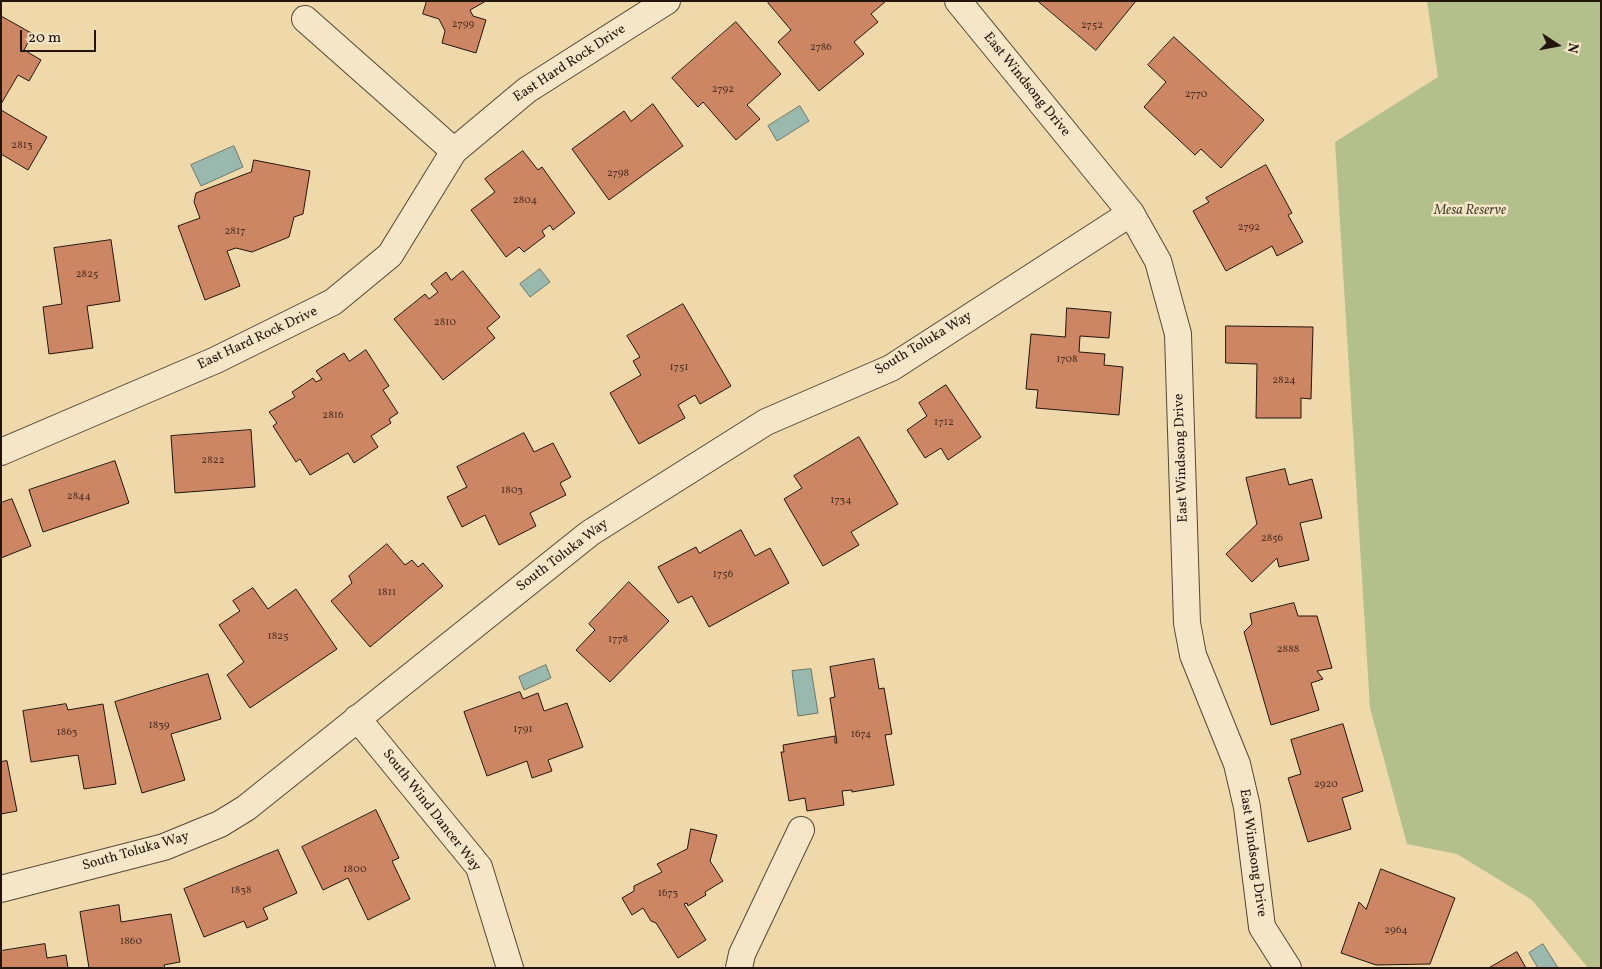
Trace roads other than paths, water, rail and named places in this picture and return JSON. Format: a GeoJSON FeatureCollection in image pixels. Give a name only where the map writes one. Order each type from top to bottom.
{"type":"FeatureCollection","features":[{"type":"Feature","properties":{"kind":"street","name":"East Hard Rock Drive"},"geometry":{"type":"LineString","coordinates":[[1,452],[216,360],[334,302],[390,255],[454,151],[527,90],[667,1]]}},
{"type":"Feature","properties":{"kind":"street","name":"East Windsong Drive"},"geometry":{"type":"LineString","coordinates":[[958,1],[1131,213],[1158,261],[1178,334],[1187,623],[1193,655],[1237,764],[1247,807],[1262,928],[1288,968]]}},
{"type":"Feature","properties":{"kind":"street"},"geometry":{"type":"LineString","coordinates":[[305,19],[454,151]]}},
{"type":"Feature","properties":{"kind":"street","name":"South Toluka Way"},"geometry":{"type":"LineString","coordinates":[[1,889],[164,847],[220,824],[270,790],[357,718],[590,533],[766,422],[891,368],[1131,213]]}},
{"type":"Feature","properties":{"kind":"street","name":"South Wind Dancer Way"},"geometry":{"type":"LineString","coordinates":[[357,718],[479,867],[510,968]]}},
{"type":"Feature","properties":{"kind":"street"},"geometry":{"type":"LineString","coordinates":[[739,968],[742,954],[801,830]]}},
{"type":"Feature","properties":{"kind":"water"},"geometry":{"type":"Polygon","coordinates":[[[800,106],[809,121],[777,141],[768,126],[800,106]]]}},
{"type":"Feature","properties":{"kind":"water"},"geometry":{"type":"Polygon","coordinates":[[[234,146],[243,167],[201,186],[191,165],[234,146]]]}},
{"type":"Feature","properties":{"kind":"water"},"geometry":{"type":"Polygon","coordinates":[[[540,269],[550,282],[530,297],[520,284],[540,269]]]}},
{"type":"Feature","properties":{"kind":"water"},"geometry":{"type":"Polygon","coordinates":[[[546,665],[551,678],[524,690],[519,677],[546,665]]]}},
{"type":"Feature","properties":{"kind":"water"},"geometry":{"type":"Polygon","coordinates":[[[811,669],[818,713],[798,716],[792,671],[811,669]]]}},
{"type":"Feature","properties":{"kind":"water"},"geometry":{"type":"Polygon","coordinates":[[[1543,944],[1558,968],[1538,968],[1529,953],[1543,944]]]}},
{"type":"Feature","properties":{"kind":"park label","name":"Mesa Reserve"},"geometry":{"type":"Point","coordinates":[1470,211]}}]}
